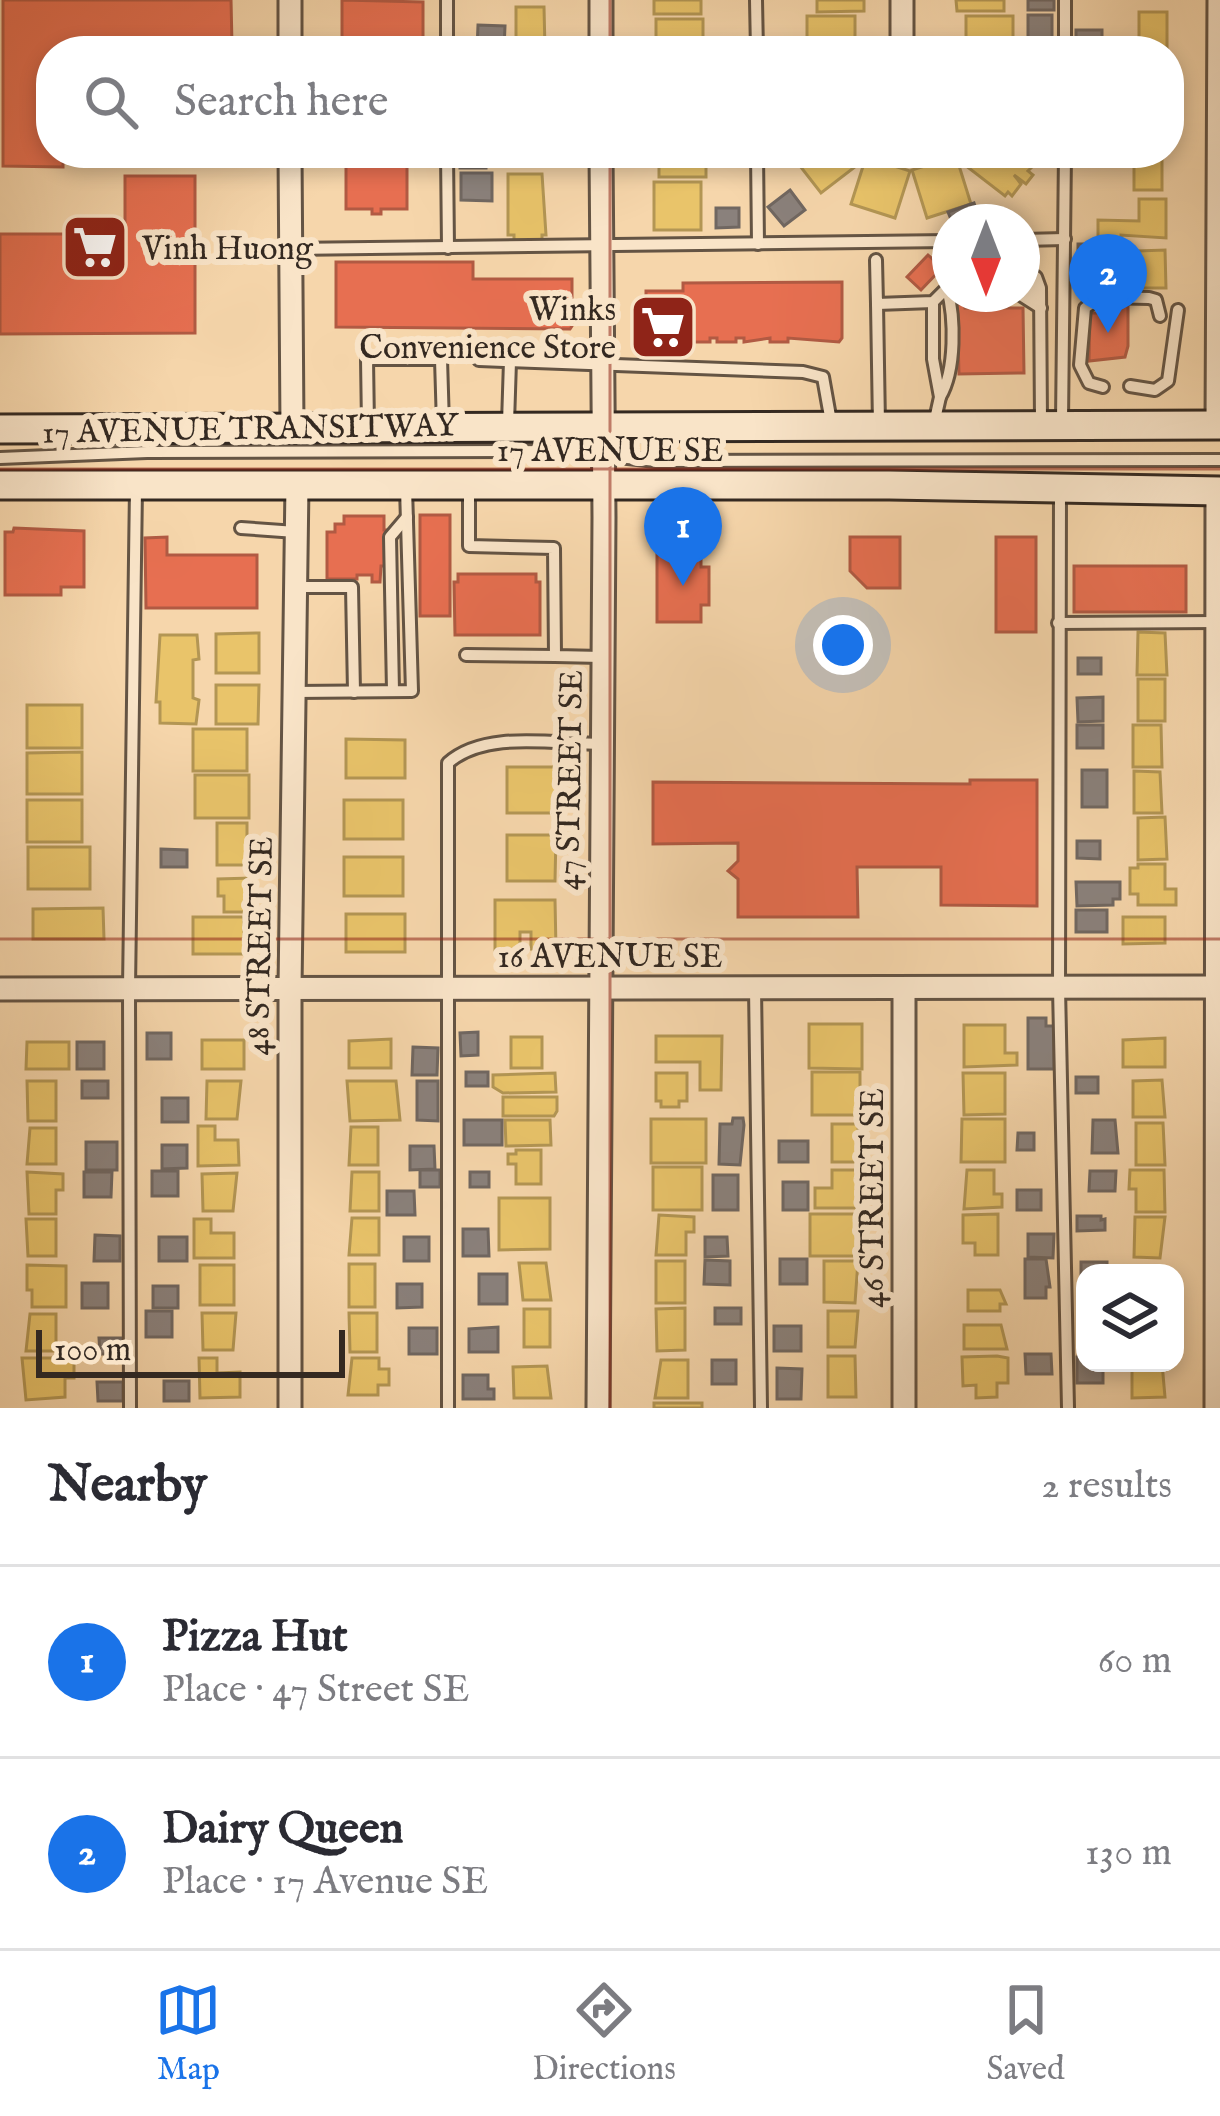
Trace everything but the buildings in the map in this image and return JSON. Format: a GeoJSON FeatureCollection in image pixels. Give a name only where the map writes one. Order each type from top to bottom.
{"type":"FeatureCollection","features":[{"type":"Feature","properties":{"kind":"main road","name":"17 AVENUE SE"},"geometry":{"type":"LineString","coordinates":[[0,429],[879,425],[937,411],[1052,424],[1219,425]]}},
{"type":"Feature","properties":{"kind":"main road","name":"17 AVENUE SE"},"geometry":{"type":"LineString","coordinates":[[0,485],[1219,491]]}},
{"type":"Feature","properties":{"kind":"street"},"geometry":{"type":"LineString","coordinates":[[290,0],[290,36]]}},
{"type":"Feature","properties":{"kind":"street"},"geometry":{"type":"LineString","coordinates":[[601,0],[601,36]]}},
{"type":"Feature","properties":{"kind":"street"},"geometry":{"type":"LineString","coordinates":[[902,0],[902,36]]}},
{"type":"Feature","properties":{"kind":"street"},"geometry":{"type":"LineString","coordinates":[[1219,0],[1219,425]]}},
{"type":"Feature","properties":{"kind":"street"},"geometry":{"type":"LineString","coordinates":[[290,168],[292,426]]}},
{"type":"Feature","properties":{"kind":"street","name":"47 STREET SE"},"geometry":{"type":"LineString","coordinates":[[598,1408],[604,485],[601,168]]}},
{"type":"Feature","properties":{"kind":"street","name":"48 STREET SE"},"geometry":{"type":"LineString","coordinates":[[290,1408],[297,485]]}},
{"type":"Feature","properties":{"kind":"street"},"geometry":{"type":"LineString","coordinates":[[1216,1408],[1219,491]]}},
{"type":"Feature","properties":{"kind":"street","name":"16 AVENUE SE"},"geometry":{"type":"LineString","coordinates":[[0,989],[1219,987]]}},
{"type":"Feature","properties":{"kind":"street","name":"46 STREET SE"},"geometry":{"type":"LineString","coordinates":[[904,988],[904,1408]]}},
{"type":"Feature","properties":{"kind":"lane"},"geometry":{"type":"LineString","coordinates":[[447,0],[447,36]]}},
{"type":"Feature","properties":{"kind":"lane"},"geometry":{"type":"LineString","coordinates":[[757,0],[757,36]]}},
{"type":"Feature","properties":{"kind":"lane"},"geometry":{"type":"LineString","coordinates":[[1065,0],[1065,36]]}},
{"type":"Feature","properties":{"kind":"lane"},"geometry":{"type":"LineString","coordinates":[[447,168],[448,248]]}},
{"type":"Feature","properties":{"kind":"lane"},"geometry":{"type":"LineString","coordinates":[[757,168],[758,244]]}},
{"type":"Feature","properties":{"kind":"lane"},"geometry":{"type":"LineString","coordinates":[[1052,424],[1065,239],[1065,168]]}},
{"type":"Feature","properties":{"kind":"lane"},"geometry":{"type":"LineString","coordinates":[[1040,240],[1065,239]]}},
{"type":"Feature","properties":{"kind":"lane"},"geometry":{"type":"LineString","coordinates":[[290,249],[932,241]]}},
{"type":"Feature","properties":{"kind":"lane"},"geometry":{"type":"LineString","coordinates":[[876,260],[879,425]]}},
{"type":"Feature","properties":{"kind":"lane"},"geometry":{"type":"LineString","coordinates":[[1102,387],[1082,376],[1084,308],[1101,297],[1149,298],[1156,300],[1160,316]]}},
{"type":"Feature","properties":{"kind":"lane"},"geometry":{"type":"LineString","coordinates":[[877,304],[932,302]]}},
{"type":"Feature","properties":{"kind":"lane"},"geometry":{"type":"LineString","coordinates":[[1130,386],[1156,390],[1168,381],[1178,310]]}},
{"type":"Feature","properties":{"kind":"lane"},"geometry":{"type":"LineString","coordinates":[[932,312],[937,411]]}},
{"type":"Feature","properties":{"kind":"lane"},"geometry":{"type":"LineString","coordinates":[[937,411],[948,381],[949,312]]}},
{"type":"Feature","properties":{"kind":"lane"},"geometry":{"type":"LineString","coordinates":[[1038,312],[1052,424]]}},
{"type":"Feature","properties":{"kind":"lane"},"geometry":{"type":"LineString","coordinates":[[368,425],[367,359],[441,358],[442,425]]}},
{"type":"Feature","properties":{"kind":"lane"},"geometry":{"type":"LineString","coordinates":[[479,360],[802,372],[823,377],[831,425]]}},
{"type":"Feature","properties":{"kind":"lane"},"geometry":{"type":"LineString","coordinates":[[508,425],[510,361]]}},
{"type":"Feature","properties":{"kind":"lane","name":"17 AVENUE TRANSITWAY"},"geometry":{"type":"LineString","coordinates":[[0,458],[217,451],[561,451],[656,461],[1220,460]]}},
{"type":"Feature","properties":{"kind":"lane"},"geometry":{"type":"LineString","coordinates":[[130,1408],[136,484]]}},
{"type":"Feature","properties":{"kind":"lane"},"geometry":{"type":"LineString","coordinates":[[294,692],[412,691],[406,484]]}},
{"type":"Feature","properties":{"kind":"lane"},"geometry":{"type":"LineString","coordinates":[[469,484],[469,546],[554,548],[555,656]]}},
{"type":"Feature","properties":{"kind":"lane"},"geometry":{"type":"LineString","coordinates":[[1060,490],[1059,988],[1068,1408]]}},
{"type":"Feature","properties":{"kind":"lane"},"geometry":{"type":"LineString","coordinates":[[393,691],[390,537],[407,518]]}},
{"type":"Feature","properties":{"kind":"lane"},"geometry":{"type":"LineString","coordinates":[[241,529],[296,532]]}},
{"type":"Feature","properties":{"kind":"lane"},"geometry":{"type":"LineString","coordinates":[[296,587],[352,587],[354,692]]}},
{"type":"Feature","properties":{"kind":"lane"},"geometry":{"type":"LineString","coordinates":[[1058,623],[1219,622]]}},
{"type":"Feature","properties":{"kind":"lane"},"geometry":{"type":"LineString","coordinates":[[466,655],[602,657]]}},
{"type":"Feature","properties":{"kind":"lane"},"geometry":{"type":"LineString","coordinates":[[448,1408],[448,764],[464,750],[483,744],[601,744]]}},
{"type":"Feature","properties":{"kind":"lane"},"geometry":{"type":"LineString","coordinates":[[755,988],[761,1408]]}},
{"type":"Feature","properties":{"kind":"place","name":"Vinh Huong"},"geometry":{"type":"Point","coordinates":[95,247]}},
{"type":"Feature","properties":{"kind":"place","name":"Winks Convenience Store"},"geometry":{"type":"Point","coordinates":[663,327]}},
{"type":"Feature","properties":{"kind":"place","name":"Dairy Queen"},"geometry":{"type":"Point","coordinates":[1108,333]}},
{"type":"Feature","properties":{"kind":"place","name":"Pizza Hut"},"geometry":{"type":"Point","coordinates":[683,586]}}]}
